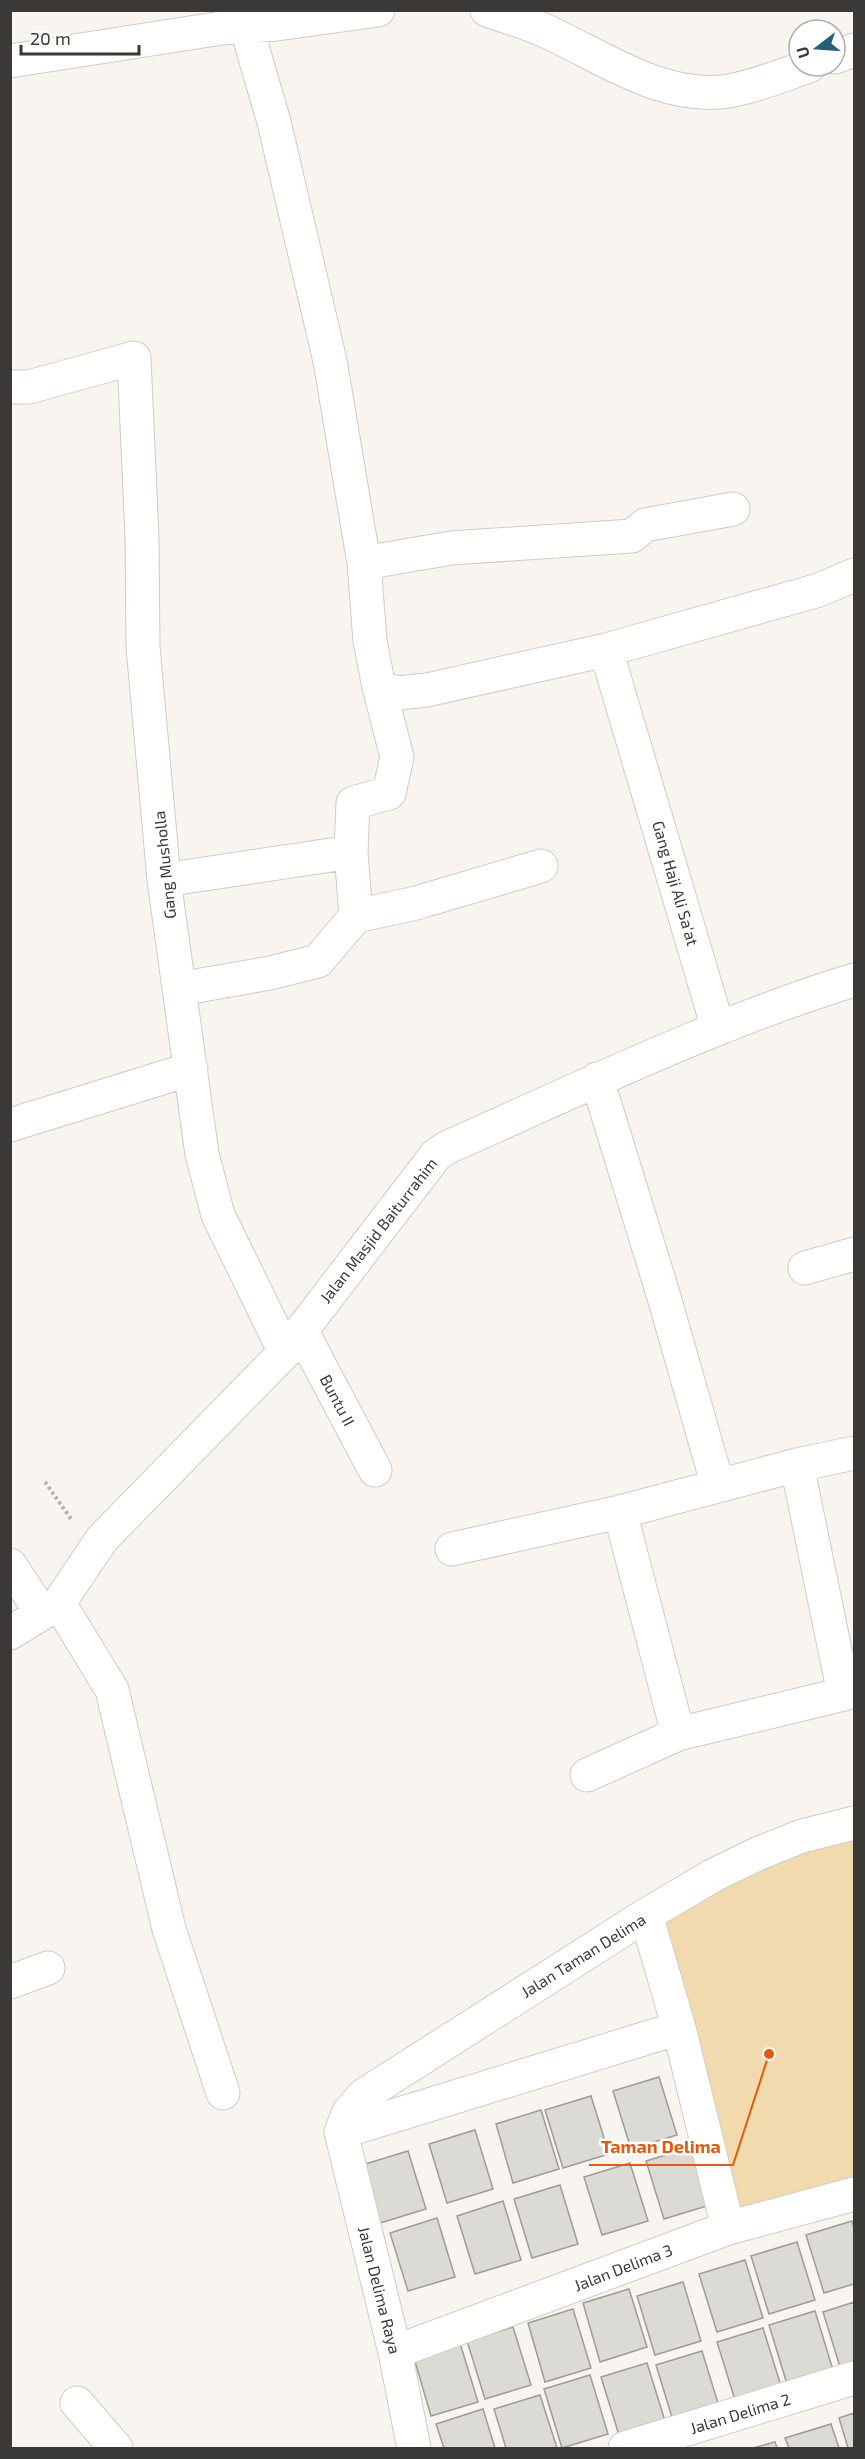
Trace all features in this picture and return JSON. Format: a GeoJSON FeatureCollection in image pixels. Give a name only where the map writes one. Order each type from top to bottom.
{"type":"FeatureCollection","features":[{"type":"Feature","properties":{"kind":"street"},"geometry":{"type":"LineString","coordinates":[[10,61],[229,21],[378,10]]}},
{"type":"Feature","properties":{"kind":"street"},"geometry":{"type":"LineString","coordinates":[[487,10],[546,31],[607,62],[654,82],[692,92],[728,91],[787,73]]}},
{"type":"Feature","properties":{"kind":"street"},"geometry":{"type":"LineString","coordinates":[[229,21],[274,122],[330,361],[364,564],[370,641],[397,757],[396,772],[389,793],[353,802],[351,852],[356,916]]}},
{"type":"Feature","properties":{"kind":"street","name":"Gang Musholla"},"geometry":{"type":"LineString","coordinates":[[10,387],[29,387],[134,358],[142,537],[143,647],[164,880],[202,1154],[218,1215],[293,1341]]}},
{"type":"Feature","properties":{"kind":"street"},"geometry":{"type":"LineString","coordinates":[[364,564],[451,548],[632,536],[645,525],[733,509]]}},
{"type":"Feature","properties":{"kind":"street"},"geometry":{"type":"LineString","coordinates":[[379,687],[398,693],[427,690],[606,650],[819,590],[855,575]]}},
{"type":"Feature","properties":{"kind":"street","name":"Gang Haji Ali Sa'at"},"geometry":{"type":"LineString","coordinates":[[606,650],[718,1028]]}},
{"type":"Feature","properties":{"kind":"street"},"geometry":{"type":"LineString","coordinates":[[164,880],[351,852]]}},
{"type":"Feature","properties":{"kind":"street"},"geometry":{"type":"LineString","coordinates":[[180,989],[270,973],[318,961],[356,916],[416,903],[540,866]]}},
{"type":"Feature","properties":{"kind":"street","name":"Jalan Masjid Baiturrahim"},"geometry":{"type":"LineString","coordinates":[[10,1633],[50,1608],[102,1539],[293,1341],[436,1155],[448,1147],[597,1079],[718,1028],[766,1008],[855,980]]}},
{"type":"Feature","properties":{"kind":"street"},"geometry":{"type":"LineString","coordinates":[[10,1125],[191,1069]]}},
{"type":"Feature","properties":{"kind":"street"},"geometry":{"type":"LineString","coordinates":[[597,1079],[718,1486]]}},
{"type":"Feature","properties":{"kind":"street"},"geometry":{"type":"LineString","coordinates":[[805,1268],[855,1254]]}},
{"type":"Feature","properties":{"kind":"street","name":"Buntu II"},"geometry":{"type":"LineString","coordinates":[[293,1341],[375,1470]]}},
{"type":"Feature","properties":{"kind":"street"},"geometry":{"type":"LineString","coordinates":[[452,1549],[620,1512],[797,1465],[855,1453]]}},
{"type":"Feature","properties":{"kind":"street"},"geometry":{"type":"LineString","coordinates":[[587,1775],[678,1734],[849,1692],[797,1465]]}},
{"type":"Feature","properties":{"kind":"street"},"geometry":{"type":"LineString","coordinates":[[620,1512],[678,1734]]}},
{"type":"Feature","properties":{"kind":"street"},"geometry":{"type":"LineString","coordinates":[[10,1565],[50,1608],[112,1690],[169,1929],[223,2093]]}},
{"type":"Feature","properties":{"kind":"street","name":"Jalan Taman Delima"},"geometry":{"type":"LineString","coordinates":[[340,2132],[349,2112],[364,2095],[646,1915],[712,1876],[757,1854],[802,1836],[855,1823]]}},
{"type":"Feature","properties":{"kind":"street"},"geometry":{"type":"LineString","coordinates":[[646,1915],[679,2028],[728,2228]]}},
{"type":"Feature","properties":{"kind":"street"},"geometry":{"type":"LineString","coordinates":[[10,1982],[48,1968]]}},
{"type":"Feature","properties":{"kind":"street"},"geometry":{"type":"LineString","coordinates":[[340,2132],[679,2028]]}},
{"type":"Feature","properties":{"kind":"street","name":"Jalan Delima Raya"},"geometry":{"type":"LineString","coordinates":[[340,2132],[395,2352],[414,2448]]}},
{"type":"Feature","properties":{"kind":"street","name":"Jalan Delima 3"},"geometry":{"type":"LineString","coordinates":[[395,2352],[728,2228],[855,2194]]}},
{"type":"Feature","properties":{"kind":"street","name":"Jalan Delima 2"},"geometry":{"type":"LineString","coordinates":[[625,2448],[855,2378]]}},
{"type":"Feature","properties":{"kind":"street"},"geometry":{"type":"LineString","coordinates":[[77,2403],[116,2448]]}},
{"type":"Feature","properties":{"kind":"shaded area"},"geometry":{"type":"Polygon","coordinates":[[[854,1825],[854,2194],[728,2228],[646,1915],[854,1825]]]}},
{"type":"Feature","properties":{"kind":"building"},"geometry":{"type":"Polygon","coordinates":[[[659,2077],[677,2135],[631,2149],[613,2091],[659,2077]]]}},
{"type":"Feature","properties":{"kind":"building"},"geometry":{"type":"Polygon","coordinates":[[[591,2096],[609,2154],[563,2168],[545,2110],[591,2096]]]}},
{"type":"Feature","properties":{"kind":"building"},"geometry":{"type":"Polygon","coordinates":[[[541,2110],[559,2169],[513,2183],[496,2124],[541,2110]]]}},
{"type":"Feature","properties":{"kind":"building"},"geometry":{"type":"Polygon","coordinates":[[[475,2130],[493,2189],[447,2203],[429,2144],[475,2130]]]}},
{"type":"Feature","properties":{"kind":"building"},"geometry":{"type":"Polygon","coordinates":[[[692,2147],[710,2205],[664,2219],[646,2161],[692,2147]]]}},
{"type":"Feature","properties":{"kind":"building"},"geometry":{"type":"Polygon","coordinates":[[[408,2151],[426,2209],[380,2223],[362,2165],[408,2151]]]}},
{"type":"Feature","properties":{"kind":"building"},"geometry":{"type":"Polygon","coordinates":[[[630,2163],[648,2221],[602,2235],[584,2177],[630,2163]]]}},
{"type":"Feature","properties":{"kind":"building"},"geometry":{"type":"Polygon","coordinates":[[[560,2185],[578,2244],[532,2258],[514,2199],[560,2185]]]}},
{"type":"Feature","properties":{"kind":"building"},"geometry":{"type":"Polygon","coordinates":[[[503,2201],[521,2260],[475,2274],[457,2216],[503,2201]]]}},
{"type":"Feature","properties":{"kind":"building"},"geometry":{"type":"Polygon","coordinates":[[[437,2218],[455,2277],[408,2291],[390,2233],[437,2218]]]}},
{"type":"Feature","properties":{"kind":"building"},"geometry":{"type":"Polygon","coordinates":[[[852,2221],[854,2284],[824,2293],[806,2235],[852,2221]]]}},
{"type":"Feature","properties":{"kind":"building"},"geometry":{"type":"Polygon","coordinates":[[[797,2242],[815,2300],[769,2314],[751,2256],[797,2242]]]}},
{"type":"Feature","properties":{"kind":"building"},"geometry":{"type":"Polygon","coordinates":[[[745,2260],[763,2318],[717,2332],[699,2274],[745,2260]]]}},
{"type":"Feature","properties":{"kind":"building"},"geometry":{"type":"Polygon","coordinates":[[[683,2282],[701,2341],[655,2355],[637,2296],[683,2282]]]}},
{"type":"Feature","properties":{"kind":"building"},"geometry":{"type":"Polygon","coordinates":[[[629,2289],[647,2347],[600,2362],[583,2303],[629,2289]]]}},
{"type":"Feature","properties":{"kind":"building"},"geometry":{"type":"Polygon","coordinates":[[[854,2302],[854,2366],[841,2370],[823,2312],[854,2302]]]}},
{"type":"Feature","properties":{"kind":"building"},"geometry":{"type":"Polygon","coordinates":[[[573,2309],[591,2368],[545,2382],[528,2323],[573,2309]]]}},
{"type":"Feature","properties":{"kind":"building"},"geometry":{"type":"Polygon","coordinates":[[[815,2311],[833,2370],[787,2384],[769,2325],[815,2311]]]}},
{"type":"Feature","properties":{"kind":"building"},"geometry":{"type":"Polygon","coordinates":[[[513,2327],[531,2385],[485,2399],[467,2341],[513,2327]]]}},
{"type":"Feature","properties":{"kind":"building"},"geometry":{"type":"Polygon","coordinates":[[[763,2328],[781,2386],[735,2400],[717,2342],[763,2328]]]}},
{"type":"Feature","properties":{"kind":"building"},"geometry":{"type":"Polygon","coordinates":[[[460,2343],[478,2402],[431,2416],[414,2358],[460,2343]]]}},
{"type":"Feature","properties":{"kind":"building"},"geometry":{"type":"Polygon","coordinates":[[[702,2351],[720,2410],[674,2424],[656,2365],[702,2351]]]}},
{"type":"Feature","properties":{"kind":"building"},"geometry":{"type":"Polygon","coordinates":[[[647,2363],[665,2421],[619,2435],[601,2377],[647,2363]]]}},
{"type":"Feature","properties":{"kind":"building"},"geometry":{"type":"Polygon","coordinates":[[[590,2375],[608,2434],[562,2448],[544,2389],[590,2375]]]}},
{"type":"Feature","properties":{"kind":"building"},"geometry":{"type":"Polygon","coordinates":[[[540,2395],[557,2448],[506,2448],[494,2409],[540,2395]]]}},
{"type":"Feature","properties":{"kind":"building"},"geometry":{"type":"Polygon","coordinates":[[[483,2409],[495,2448],[444,2448],[436,2424],[483,2409]]]}},
{"type":"Feature","properties":{"kind":"building"},"geometry":{"type":"Polygon","coordinates":[[[854,2413],[854,2448],[848,2448],[839,2418],[854,2413]]]}},
{"type":"Feature","properties":{"kind":"building"},"geometry":{"type":"Polygon","coordinates":[[[831,2424],[839,2448],[789,2448],[785,2438],[831,2424]]]}},
{"type":"Feature","properties":{"kind":"building"},"geometry":{"type":"Polygon","coordinates":[[[775,2442],[777,2448],[753,2448],[775,2442]]]}},
{"type":"Feature","properties":{"kind":"place","name":"Taman Delima"},"geometry":{"type":"Point","coordinates":[769,2054]}}]}
